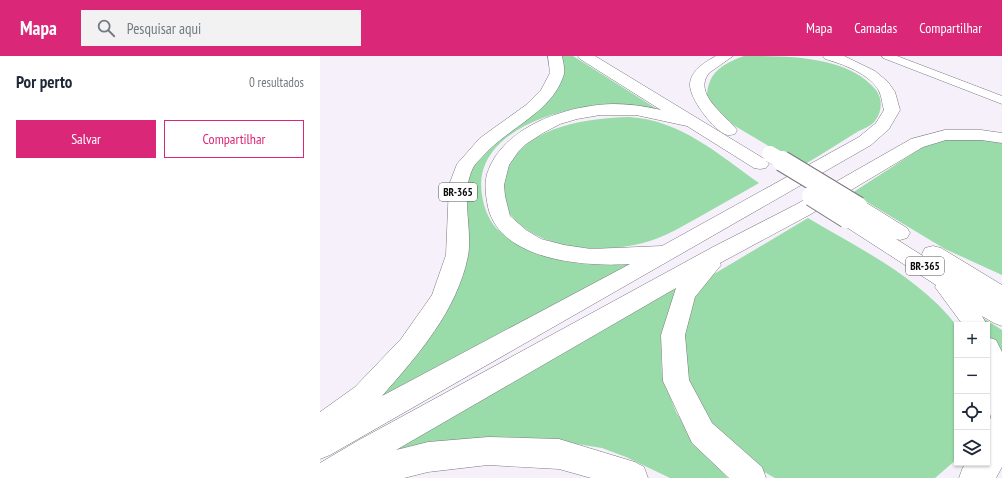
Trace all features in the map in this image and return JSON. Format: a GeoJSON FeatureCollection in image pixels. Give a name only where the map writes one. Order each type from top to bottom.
{"type":"FeatureCollection","features":[{"type":"Feature","properties":{"kind":"highway","name":"BR-365"},"geometry":{"type":"LineString","coordinates":[[320,429],[365,396],[410,347],[444,298],[457,255],[458,185],[466,164],[486,142],[532,108],[548,92],[557,73],[555,56]]}},
{"type":"Feature","properties":{"kind":"highway","name":"BR-365"},"geometry":{"type":"LineString","coordinates":[[585,56],[696,123],[765,159],[852,212],[934,272],[1002,316]]}},
{"type":"Feature","properties":{"kind":"highway","name":"BR-365"},"geometry":{"type":"LineString","coordinates":[[603,56],[729,130],[765,159]]}},
{"type":"Feature","properties":{"kind":"highway"},"geometry":{"type":"LineString","coordinates":[[726,56],[709,66],[699,77],[698,91],[706,108],[729,130]]}},
{"type":"Feature","properties":{"kind":"highway"},"geometry":{"type":"LineString","coordinates":[[320,445],[865,141],[883,126],[892,110],[886,91],[870,75],[847,61],[830,56]]}},
{"type":"Feature","properties":{"kind":"highway"},"geometry":{"type":"LineString","coordinates":[[670,251],[612,258],[570,255],[530,243],[503,221],[494,196],[496,172],[508,152],[529,134],[551,122],[576,114],[601,110],[629,110],[660,114],[696,123]]}},
{"type":"Feature","properties":{"kind":"highway"},"geometry":{"type":"LineString","coordinates":[[323,478],[369,450],[722,252],[804,209],[917,143],[945,135],[980,135],[1002,138]]}},
{"type":"Feature","properties":{"kind":"highway","name":"BR-365"},"geometry":{"type":"LineString","coordinates":[[852,212],[915,243],[1002,296]]}},
{"type":"Feature","properties":{"kind":"highway"},"geometry":{"type":"LineString","coordinates":[[915,243],[1002,282]]}},
{"type":"Feature","properties":{"kind":"highway"},"geometry":{"type":"LineString","coordinates":[[722,252],[684,294],[672,335],[676,381],[702,433],[751,478]]}},
{"type":"Feature","properties":{"kind":"highway"},"geometry":{"type":"LineString","coordinates":[[934,272],[974,322]]}},
{"type":"Feature","properties":{"kind":"highway"},"geometry":{"type":"LineString","coordinates":[[990,354],[998,369],[1002,410]]}},
{"type":"Feature","properties":{"kind":"highway"},"geometry":{"type":"LineString","coordinates":[[974,478],[988,466],[1002,425]]}},
{"type":"Feature","properties":{"kind":"highway"},"geometry":{"type":"LineString","coordinates":[[364,478],[384,468],[428,457],[488,451],[559,454],[624,473],[633,478]]}},
{"type":"Feature","properties":{"kind":"street"},"geometry":{"type":"LineString","coordinates":[[887,56],[1002,100]]}},
{"type":"Feature","properties":{"kind":"green space"},"geometry":{"type":"Polygon","coordinates":[[[560,56],[573,56],[657,109],[608,106],[579,108],[544,117],[511,134],[497,146],[487,160],[482,176],[482,195],[487,213],[499,231],[525,247],[555,259],[605,265],[638,262],[352,417],[419,350],[441,320],[457,284],[462,186],[475,159],[532,113],[560,56]]]}},
{"type":"Feature","properties":{"kind":"green space"},"geometry":{"type":"Polygon","coordinates":[[[744,56],[816,60],[834,64],[850,70],[864,79],[876,90],[881,102],[879,113],[875,121],[867,127],[802,166],[735,126],[725,118],[707,98],[710,82],[717,71],[729,62],[744,56]]]}},
{"type":"Feature","properties":{"kind":"green space"},"geometry":{"type":"Polygon","coordinates":[[[629,117],[666,125],[682,132],[714,151],[759,183],[666,234],[639,244],[615,248],[584,248],[569,246],[539,237],[526,229],[508,212],[505,206],[501,181],[510,162],[522,148],[537,137],[554,129],[592,120],[629,117]]]}},
{"type":"Feature","properties":{"kind":"green space"},"geometry":{"type":"Polygon","coordinates":[[[974,138],[1002,141],[1002,275],[945,249],[852,193],[926,145],[949,139],[974,138]]]}},
{"type":"Feature","properties":{"kind":"green space"},"geometry":{"type":"Polygon","coordinates":[[[808,218],[888,265],[907,278],[942,309],[954,323],[954,462],[935,478],[775,478],[739,458],[716,432],[686,376],[682,332],[692,302],[709,277],[808,218]]]}},
{"type":"Feature","properties":{"kind":"green space"},"geometry":{"type":"Polygon","coordinates":[[[683,283],[670,306],[665,324],[661,347],[662,376],[676,412],[696,444],[728,478],[670,478],[626,457],[602,448],[552,440],[509,437],[438,446],[383,456],[683,283]]]}},
{"type":"Feature","properties":{"kind":"green space"},"geometry":{"type":"Polygon","coordinates":[[[977,314],[990,322],[984,322],[977,314]]]}},
{"type":"Feature","properties":{"kind":"green space"},"geometry":{"type":"Polygon","coordinates":[[[990,322],[1002,330],[1002,361],[990,339],[990,322]]]}}]}
